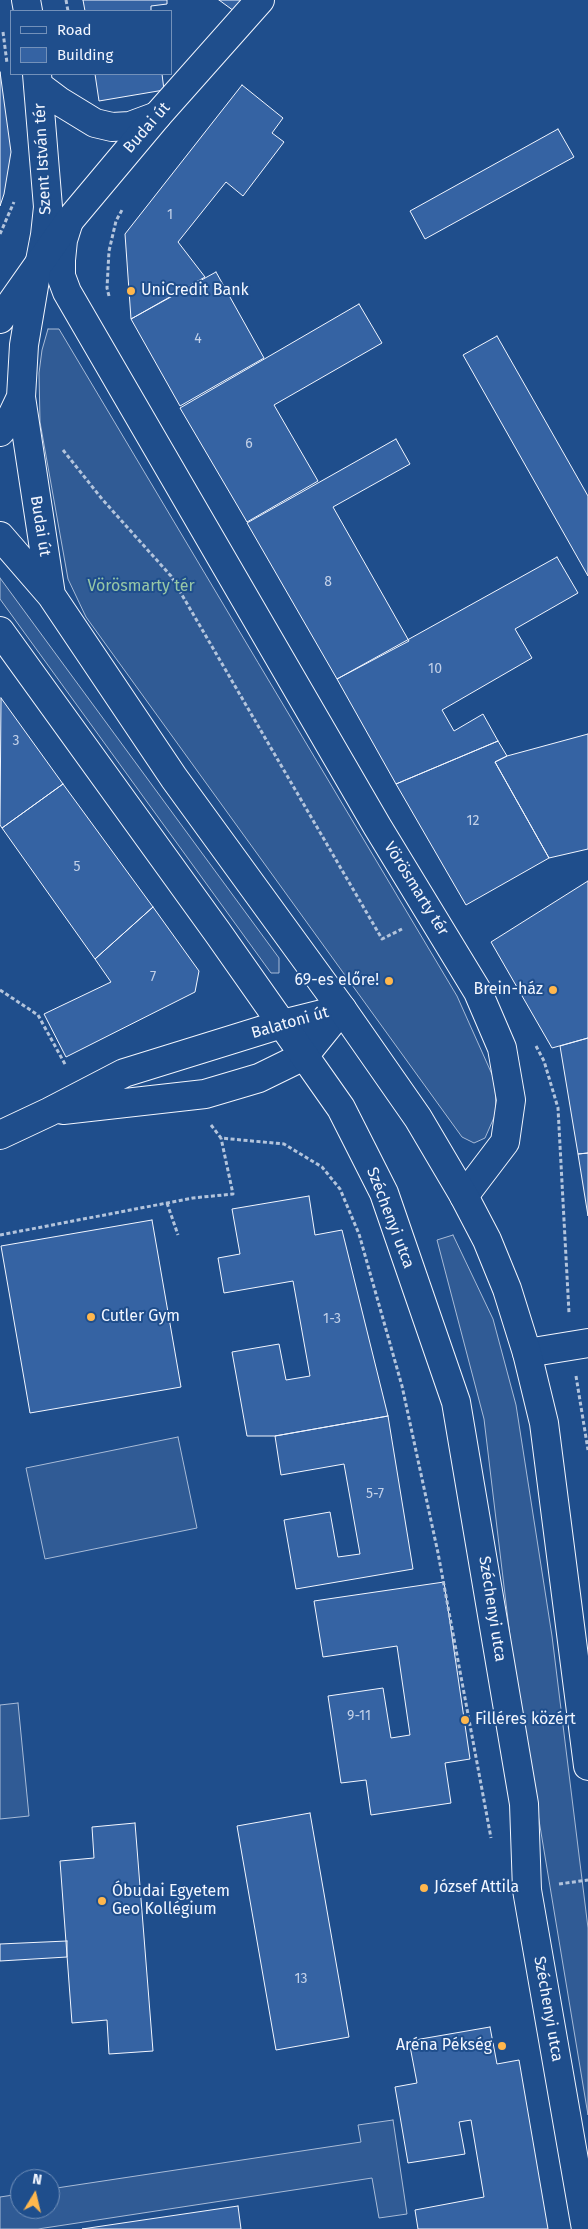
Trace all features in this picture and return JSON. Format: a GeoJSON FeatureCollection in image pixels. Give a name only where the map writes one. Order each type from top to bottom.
{"type":"FeatureCollection","features":[{"type":"Feature","properties":{"kind":"main road","name":"Budai út"},"geometry":{"type":"LineString","coordinates":[[4,307],[69,221],[157,116],[260,0]]}},
{"type":"Feature","properties":{"kind":"main road","name":"Szent István tér"},"geometry":{"type":"LineString","coordinates":[[38,80],[59,101],[95,123],[112,127],[130,126],[157,116]]}},
{"type":"Feature","properties":{"kind":"main road","name":"Szent István tér"},"geometry":{"type":"LineString","coordinates":[[38,80],[48,207],[40,261]]}},
{"type":"Feature","properties":{"kind":"main road","name":"Vörösmarty tér"},"geometry":{"type":"LineString","coordinates":[[69,221],[63,240],[61,260],[61,276],[67,292],[377,826],[478,992],[502,1048],[511,1100],[505,1142],[464,1196]]}},
{"type":"Feature","properties":{"kind":"main road","name":"Budai út"},"geometry":{"type":"LineString","coordinates":[[40,261],[33,283],[28,313],[21,397],[51,594]]}},
{"type":"Feature","properties":{"kind":"main road","name":"Budai út"},"geometry":{"type":"LineString","coordinates":[[0,432],[10,420],[21,397]]}},
{"type":"Feature","properties":{"kind":"main road"},"geometry":{"type":"LineString","coordinates":[[0,536],[51,594],[174,778],[342,1009],[418,1118],[464,1196],[487,1240],[507,1289],[527,1353],[544,1424],[588,1766]]}},
{"type":"Feature","properties":{"kind":"main road"},"geometry":{"type":"LineString","coordinates":[[0,631],[282,1024]]}},
{"type":"Feature","properties":{"kind":"main road","name":"Balatoni út"},"geometry":{"type":"LineString","coordinates":[[0,1135],[124,1073],[282,1024],[342,1009]]}},
{"type":"Feature","properties":{"kind":"main road","name":"Balatoni út"},"geometry":{"type":"LineString","coordinates":[[49,1112],[205,1094],[259,1078],[304,1056],[342,1009]]}},
{"type":"Feature","properties":{"kind":"main road","name":"Széchenyi utca"},"geometry":{"type":"LineString","coordinates":[[282,1024],[341,1108],[384,1193],[456,1402],[524,1804],[527,1890],[586,2229]]}},
{"type":"Feature","properties":{"kind":"main road"},"geometry":{"type":"LineString","coordinates":[[527,1353],[579,1345]]}},
{"type":"Feature","properties":{"kind":"path"},"geometry":{"type":"LineString","coordinates":[[61,448],[102,500],[171,576],[382,939],[431,914]]}},
{"type":"Feature","properties":{"kind":"path"},"geometry":{"type":"LineString","coordinates":[[0,990],[38,1015],[66,1067]]}},
{"type":"Feature","properties":{"kind":"path"},"geometry":{"type":"LineString","coordinates":[[0,1235],[193,1198],[233,1194],[221,1138],[210,1124]]}},
{"type":"Feature","properties":{"kind":"path"},"geometry":{"type":"LineString","coordinates":[[221,1138],[284,1144],[322,1167],[340,1189],[359,1234],[402,1386],[438,1553],[492,1844]]}},
{"type":"Feature","properties":{"kind":"path"},"geometry":{"type":"LineString","coordinates":[[167,1203],[178,1235]]}},
{"type":"Feature","properties":{"kind":"path"},"geometry":{"type":"LineString","coordinates":[[579,1345],[588,1450]]}},
{"type":"Feature","properties":{"kind":"shaded area","name":"Vörösmarty tér"},"geometry":{"type":"Polygon","coordinates":[[[48,329],[59,329],[457,996],[495,1081],[496,1113],[485,1138],[474,1143],[462,1137],[86,617],[68,579],[40,422],[39,373],[42,350],[48,329]]]}},
{"type":"Feature","properties":{"kind":"shaded area"},"geometry":{"type":"Polygon","coordinates":[[[0,578],[279,958],[279,973],[271,973],[0,599],[0,578]]]}},
{"type":"Feature","properties":{"kind":"shaded area"},"geometry":{"type":"Polygon","coordinates":[[[453,1235],[493,1319],[516,1405],[552,1636],[588,1928],[588,2115],[514,1670],[484,1419],[437,1240],[453,1235]]]}},
{"type":"Feature","properties":{"kind":"shaded area"},"geometry":{"type":"Polygon","coordinates":[[[178,1437],[197,1528],[45,1559],[26,1468],[178,1437]]]}},
{"type":"Feature","properties":{"kind":"shaded area"},"geometry":{"type":"Polygon","coordinates":[[[18,1703],[29,1816],[0,1819],[0,1705],[18,1703]]]}},
{"type":"Feature","properties":{"kind":"shaded area"},"geometry":{"type":"Polygon","coordinates":[[[393,2120],[407,2214],[379,2218],[372,2178],[38,2229],[0,2229],[0,2197],[10,2196],[10,2219],[60,2219],[60,2187],[361,2142],[358,2125],[393,2120]]]}},
{"type":"Feature","properties":{"kind":"building"},"geometry":{"type":"Polygon","coordinates":[[[83,0],[167,0],[167,4],[151,6],[151,10],[85,10],[83,0]]]}},
{"type":"Feature","properties":{"kind":"building"},"geometry":{"type":"Polygon","coordinates":[[[219,0],[242,0],[234,11],[219,0]]]}},
{"type":"Feature","properties":{"kind":"building"},"geometry":{"type":"Polygon","coordinates":[[[0,72],[11,152],[4,194],[0,206],[0,72]]]}},
{"type":"Feature","properties":{"kind":"building"},"geometry":{"type":"Polygon","coordinates":[[[95,75],[162,75],[164,90],[99,101],[95,75]]]}},
{"type":"Feature","properties":{"kind":"building"},"geometry":{"type":"Polygon","coordinates":[[[242,85],[283,118],[272,133],[284,142],[243,196],[226,182],[178,242],[205,277],[131,319],[125,234],[242,85]]]}},
{"type":"Feature","properties":{"kind":"building"},"geometry":{"type":"Polygon","coordinates":[[[558,129],[574,157],[425,239],[410,211],[558,129]]]}},
{"type":"Feature","properties":{"kind":"building"},"geometry":{"type":"Polygon","coordinates":[[[216,272],[264,358],[180,406],[131,319],[216,272]]]}},
{"type":"Feature","properties":{"kind":"building"},"geometry":{"type":"Polygon","coordinates":[[[359,304],[382,343],[274,405],[318,481],[247,522],[180,408],[359,304]]]}},
{"type":"Feature","properties":{"kind":"building"},"geometry":{"type":"Polygon","coordinates":[[[497,336],[588,496],[588,576],[463,355],[497,336]]]}},
{"type":"Feature","properties":{"kind":"building"},"geometry":{"type":"Polygon","coordinates":[[[396,439],[410,464],[333,507],[409,641],[337,679],[247,523],[396,439]]]}},
{"type":"Feature","properties":{"kind":"building"},"geometry":{"type":"Polygon","coordinates":[[[557,557],[578,593],[515,629],[532,658],[442,710],[454,731],[483,714],[498,741],[396,784],[337,679],[557,557]]]}},
{"type":"Feature","properties":{"kind":"building"},"geometry":{"type":"Polygon","coordinates":[[[1,698],[63,784],[2,828],[0,825],[1,698]]]}},
{"type":"Feature","properties":{"kind":"building"},"geometry":{"type":"Polygon","coordinates":[[[588,734],[588,849],[549,858],[495,762],[507,756],[588,734]]]}},
{"type":"Feature","properties":{"kind":"building"},"geometry":{"type":"Polygon","coordinates":[[[498,741],[507,756],[495,762],[549,858],[466,905],[396,784],[498,741]]]}},
{"type":"Feature","properties":{"kind":"building"},"geometry":{"type":"Polygon","coordinates":[[[63,784],[153,907],[95,959],[2,828],[63,784]]]}},
{"type":"Feature","properties":{"kind":"building","name":"Brein-ház"},"geometry":{"type":"Polygon","coordinates":[[[588,881],[588,1038],[552,1048],[491,942],[588,881]]]}},
{"type":"Feature","properties":{"kind":"building"},"geometry":{"type":"Polygon","coordinates":[[[153,907],[199,971],[195,992],[66,1057],[44,1014],[111,982],[95,959],[153,907]]]}},
{"type":"Feature","properties":{"kind":"building"},"geometry":{"type":"Polygon","coordinates":[[[588,1038],[588,1153],[578,1154],[560,1046],[588,1038]]]}},
{"type":"Feature","properties":{"kind":"building"},"geometry":{"type":"Polygon","coordinates":[[[588,1153],[588,1216],[578,1154],[588,1153]]]}},
{"type":"Feature","properties":{"kind":"building"},"geometry":{"type":"Polygon","coordinates":[[[309,1196],[315,1235],[342,1230],[388,1416],[275,1436],[247,1436],[232,1352],[279,1344],[286,1380],[310,1376],[293,1281],[224,1293],[218,1258],[240,1254],[232,1209],[309,1196]]]}},
{"type":"Feature","properties":{"kind":"building","name":"Cutler Gym"},"geometry":{"type":"Polygon","coordinates":[[[152,1220],[181,1387],[30,1413],[1,1246],[152,1220]]]}},
{"type":"Feature","properties":{"kind":"building"},"geometry":{"type":"Polygon","coordinates":[[[388,1416],[413,1569],[296,1589],[284,1520],[330,1512],[338,1557],[360,1554],[344,1464],[281,1475],[275,1436],[388,1416]]]}},
{"type":"Feature","properties":{"kind":"building"},"geometry":{"type":"Polygon","coordinates":[[[444,1582],[470,1759],[445,1763],[451,1803],[371,1815],[366,1780],[341,1783],[328,1696],[383,1688],[391,1738],[410,1735],[397,1646],[323,1657],[314,1601],[444,1582]]]}},
{"type":"Feature","properties":{"kind":"building"},"geometry":{"type":"Polygon","coordinates":[[[310,1813],[349,2037],[276,2050],[237,1826],[310,1813]]]}},
{"type":"Feature","properties":{"kind":"building","name":"Óbudai Egyetem Geo Kollégium"},"geometry":{"type":"Polygon","coordinates":[[[135,1823],[153,2051],[109,2054],[107,2020],[72,2023],[60,1861],[94,1858],[92,1827],[135,1823]]]}},
{"type":"Feature","properties":{"kind":"building"},"geometry":{"type":"Polygon","coordinates":[[[67,1941],[67,1957],[0,1961],[0,1944],[67,1941]]]}},
{"type":"Feature","properties":{"kind":"building"},"geometry":{"type":"Polygon","coordinates":[[[490,2027],[497,2064],[519,2060],[548,2229],[418,2229],[415,2210],[484,2197],[471,2120],[459,2122],[465,2154],[408,2163],[395,2087],[417,2083],[409,2041],[490,2027]]]}},
{"type":"Feature","properties":{"kind":"building"},"geometry":{"type":"Polygon","coordinates":[[[238,2206],[241,2229],[82,2229],[238,2206]]]}},
{"type":"Feature","properties":{"kind":"place","name":"UniCredit Bank"},"geometry":{"type":"Point","coordinates":[131,291]}},
{"type":"Feature","properties":{"kind":"place","name":"69-es előre!"},"geometry":{"type":"Point","coordinates":[389,981]}},
{"type":"Feature","properties":{"kind":"place","name":"Brein-ház"},"geometry":{"type":"Point","coordinates":[553,990]}},
{"type":"Feature","properties":{"kind":"place","name":"Cutler Gym"},"geometry":{"type":"Point","coordinates":[91,1317]}},
{"type":"Feature","properties":{"kind":"place","name":"Filléres közért"},"geometry":{"type":"Point","coordinates":[465,1720]}},
{"type":"Feature","properties":{"kind":"place","name":"József Attila"},"geometry":{"type":"Point","coordinates":[424,1888]}},
{"type":"Feature","properties":{"kind":"place","name":"Óbudai Egyetem Geo Kollégium"},"geometry":{"type":"Point","coordinates":[102,1901]}},
{"type":"Feature","properties":{"kind":"place","name":"Aréna Pékség"},"geometry":{"type":"Point","coordinates":[502,2046]}}]}
